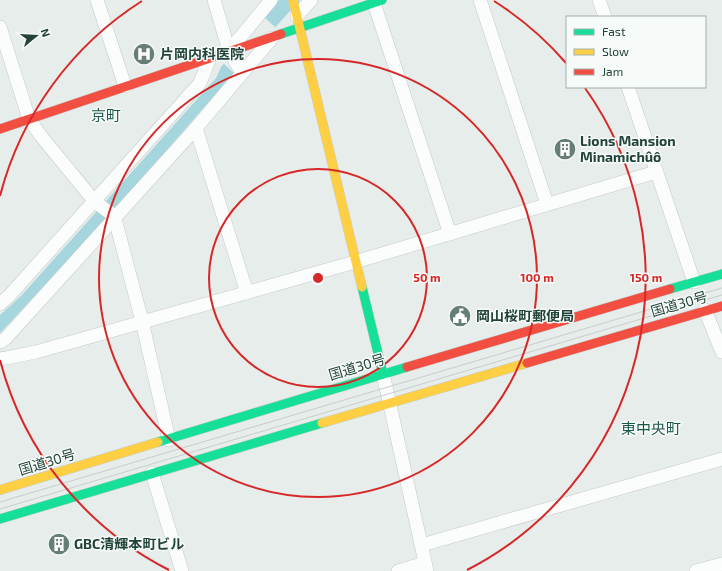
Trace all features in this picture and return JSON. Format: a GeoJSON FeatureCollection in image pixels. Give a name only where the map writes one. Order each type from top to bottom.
{"type":"FeatureCollection","features":[{"type":"Feature","properties":{"kind":"main road"},"geometry":{"type":"LineString","coordinates":[[0,129],[210,58],[236,58],[268,38],[296,13],[378,1]]}},
{"type":"Feature","properties":{"kind":"main road"},"geometry":{"type":"LineString","coordinates":[[296,13],[383,374]]}},
{"type":"Feature","properties":{"kind":"main road","name":"国道30号"},"geometry":{"type":"LineString","coordinates":[[0,490],[383,374],[722,274]]}},
{"type":"Feature","properties":{"kind":"main road","name":"国道30号"},"geometry":{"type":"LineString","coordinates":[[0,519],[722,306]]}},
{"type":"Feature","properties":{"kind":"street"},"geometry":{"type":"LineString","coordinates":[[97,0],[125,86]]}},
{"type":"Feature","properties":{"kind":"street"},"geometry":{"type":"LineString","coordinates":[[214,0],[236,58]]}},
{"type":"Feature","properties":{"kind":"street"},"geometry":{"type":"LineString","coordinates":[[0,342],[6,338],[196,128],[271,0]]}},
{"type":"Feature","properties":{"kind":"street"},"geometry":{"type":"LineString","coordinates":[[296,13],[311,0]]}},
{"type":"Feature","properties":{"kind":"street"},"geometry":{"type":"LineString","coordinates":[[480,0],[548,204]]}},
{"type":"Feature","properties":{"kind":"street"},"geometry":{"type":"LineString","coordinates":[[599,0],[605,16]]}},
{"type":"Feature","properties":{"kind":"street"},"geometry":{"type":"LineString","coordinates":[[378,1],[450,234]]}},
{"type":"Feature","properties":{"kind":"street"},"geometry":{"type":"LineString","coordinates":[[0,27],[30,119],[41,136],[97,203],[114,217],[142,322],[169,440]]}},
{"type":"Feature","properties":{"kind":"street"},"geometry":{"type":"LineString","coordinates":[[236,58],[268,38]]}},
{"type":"Feature","properties":{"kind":"street"},"geometry":{"type":"LineString","coordinates":[[0,304],[97,203],[200,83],[210,58]]}},
{"type":"Feature","properties":{"kind":"street"},"geometry":{"type":"LineString","coordinates":[[628,88],[694,282]]}},
{"type":"Feature","properties":{"kind":"street"},"geometry":{"type":"LineString","coordinates":[[196,128],[246,292]]}},
{"type":"Feature","properties":{"kind":"street"},"geometry":{"type":"LineString","coordinates":[[0,359],[36,352],[355,262],[656,172]]}},
{"type":"Feature","properties":{"kind":"street"},"geometry":{"type":"LineString","coordinates":[[705,310],[722,352]]}},
{"type":"Feature","properties":{"kind":"street"},"geometry":{"type":"LineString","coordinates":[[383,374],[426,567],[398,571]]}},
{"type":"Feature","properties":{"kind":"street"},"geometry":{"type":"LineString","coordinates":[[422,545],[722,459]]}},
{"type":"Feature","properties":{"kind":"street"},"geometry":{"type":"LineString","coordinates":[[152,473],[182,571]]}},
{"type":"Feature","properties":{"kind":"street"},"geometry":{"type":"LineString","coordinates":[[696,571],[722,564]]}},
{"type":"Feature","properties":{"kind":"water"},"geometry":{"type":"Polygon","coordinates":[[[279,0],[300,0],[233,74],[105,221],[0,333],[0,315],[21,296],[216,78],[221,67],[279,0]]]}},
{"type":"Feature","properties":{"kind":"pier"},"geometry":{"type":"Polygon","coordinates":[[[264,17],[276,28],[235,74],[223,63],[264,17]]]}},
{"type":"Feature","properties":{"kind":"tram line"},"geometry":{"type":"LineString","coordinates":[[0,502],[722,288]]}},
{"type":"Feature","properties":{"kind":"tram line"},"geometry":{"type":"LineString","coordinates":[[0,509],[722,295]]}},
{"type":"Feature","properties":{"kind":"traffic: fast"},"geometry":{"type":"LineString","coordinates":[[281,34],[382,0]]}},
{"type":"Feature","properties":{"kind":"traffic: fast"},"geometry":{"type":"LineString","coordinates":[[670,289],[722,274]]}},
{"type":"Feature","properties":{"kind":"traffic: fast"},"geometry":{"type":"LineString","coordinates":[[362,287],[383,374]]}},
{"type":"Feature","properties":{"kind":"traffic: fast"},"geometry":{"type":"LineString","coordinates":[[158,442],[407,367]]}},
{"type":"Feature","properties":{"kind":"traffic: fast"},"geometry":{"type":"LineString","coordinates":[[0,519],[322,423]]}},
{"type":"Feature","properties":{"kind":"traffic: slow"},"geometry":{"type":"LineString","coordinates":[[293,0],[362,287]]}},
{"type":"Feature","properties":{"kind":"traffic: slow"},"geometry":{"type":"LineString","coordinates":[[322,423],[527,363]]}},
{"type":"Feature","properties":{"kind":"traffic: slow"},"geometry":{"type":"LineString","coordinates":[[0,490],[158,442]]}},
{"type":"Feature","properties":{"kind":"traffic: jam"},"geometry":{"type":"LineString","coordinates":[[0,129],[281,34]]}},
{"type":"Feature","properties":{"kind":"traffic: jam"},"geometry":{"type":"LineString","coordinates":[[407,367],[670,289]]}},
{"type":"Feature","properties":{"kind":"traffic: jam"},"geometry":{"type":"LineString","coordinates":[[527,363],[722,306]]}},
{"type":"Feature","properties":{"kind":"place","name":"片岡内科医院"},"geometry":{"type":"Point","coordinates":[144,54]}},
{"type":"Feature","properties":{"kind":"place","name":"Lions Mansion Minamichûô"},"geometry":{"type":"Point","coordinates":[565,149]}},
{"type":"Feature","properties":{"kind":"place","name":"岡山桜町郵便局"},"geometry":{"type":"Point","coordinates":[460,316]}},
{"type":"Feature","properties":{"kind":"place","name":"GBC清輝本町ビル"},"geometry":{"type":"Point","coordinates":[59,544]}},
{"type":"Feature","properties":{"kind":"district","name":"京町"},"geometry":{"type":"Point","coordinates":[106,116]}},
{"type":"Feature","properties":{"kind":"district","name":"東中央町"},"geometry":{"type":"Point","coordinates":[651,429]}}]}
